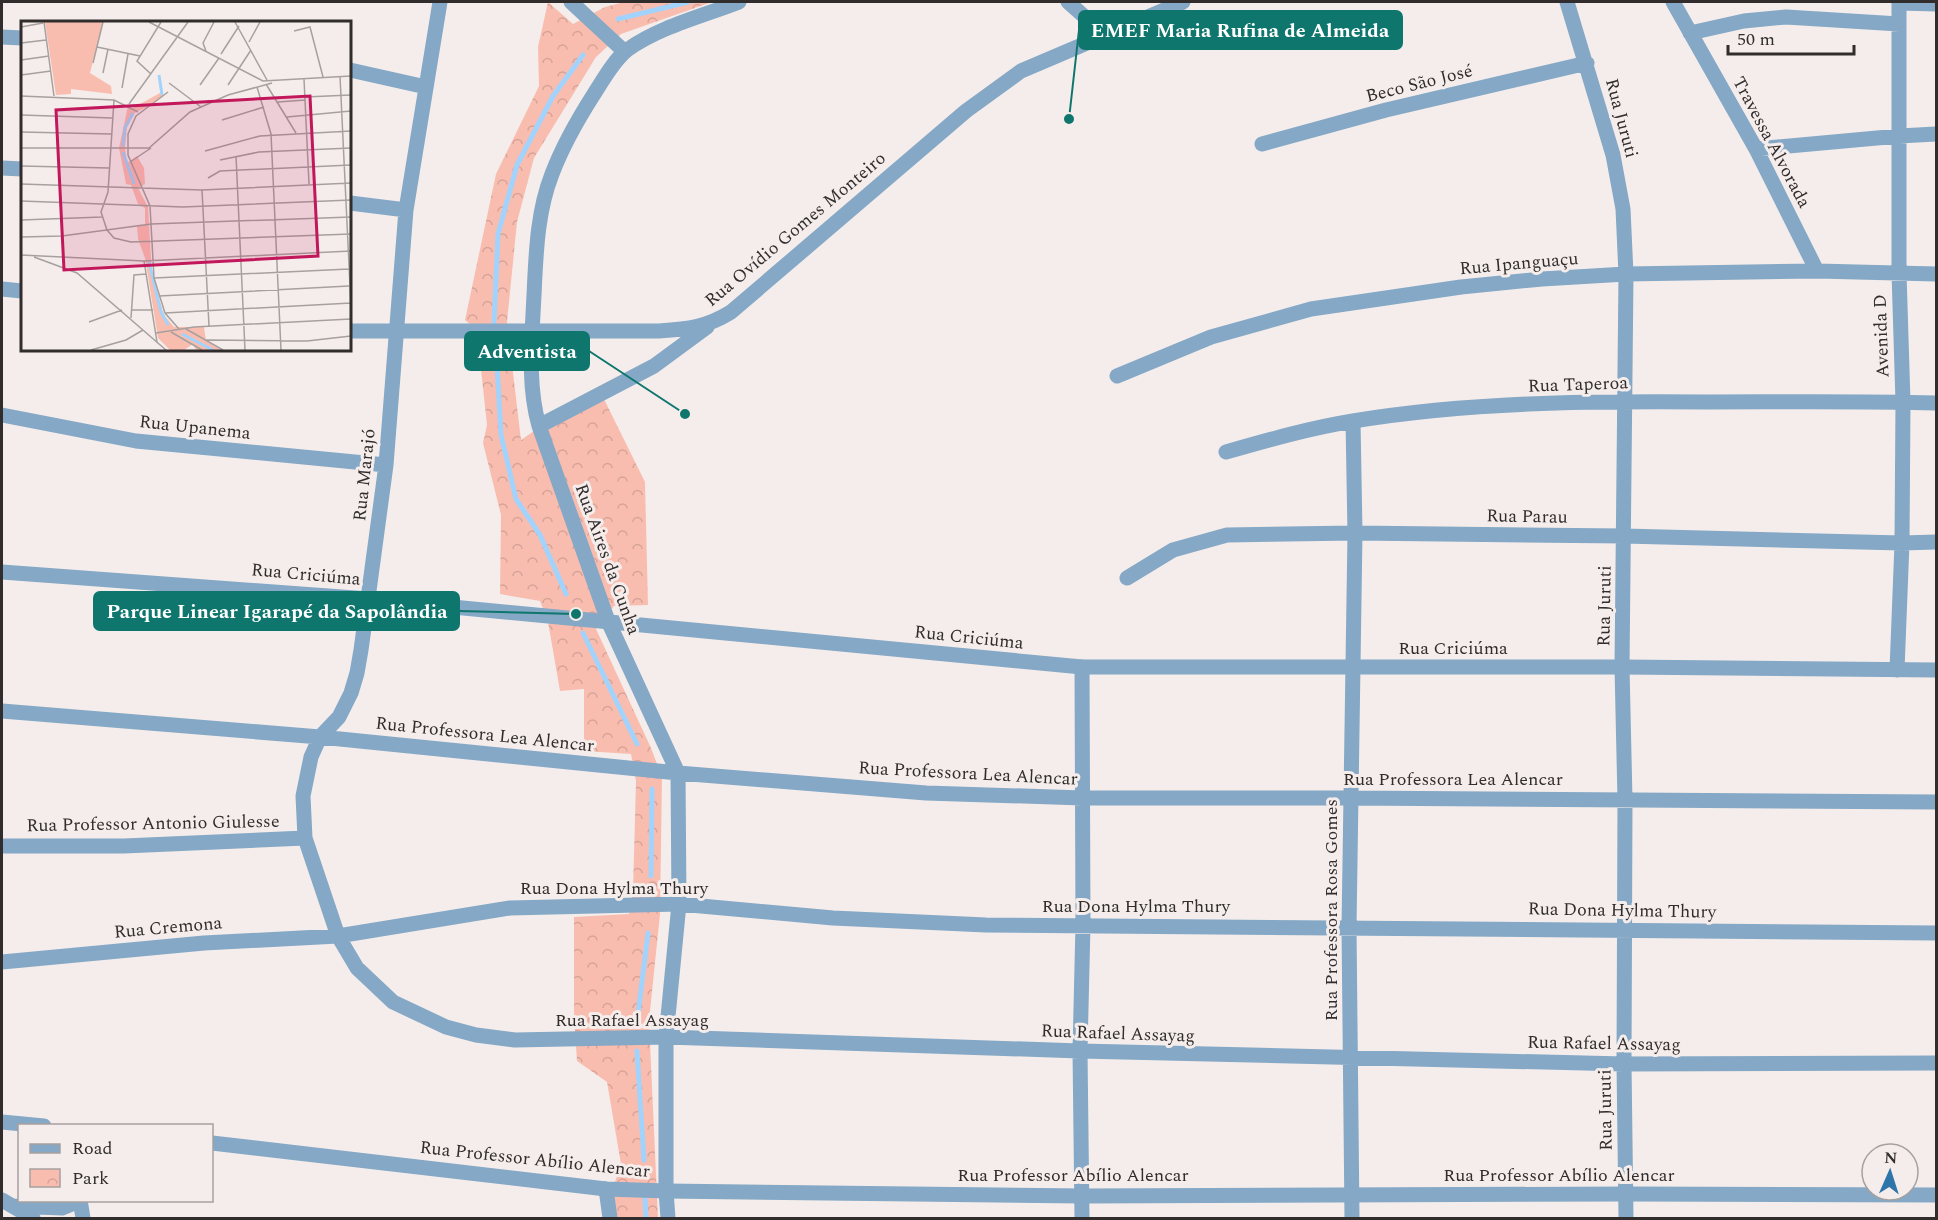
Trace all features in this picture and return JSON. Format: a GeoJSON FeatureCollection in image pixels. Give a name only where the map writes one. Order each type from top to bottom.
{"type":"FeatureCollection","features":[{"type":"Feature","properties":{"kind":"street","name":"Rua Marajó"},"geometry":{"type":"LineString","coordinates":[[338,936],[305,838],[303,796],[311,757],[320,737],[339,717],[351,693],[357,673],[386,465],[405,210],[440,2]]}},
{"type":"Feature","properties":{"kind":"street"},"geometry":{"type":"LineString","coordinates":[[571,2],[625,52]]}},
{"type":"Feature","properties":{"kind":"street","name":"Rua Aires da Cunha"},"geometry":{"type":"LineString","coordinates":[[669,1218],[666,1191],[666,1037],[679,904],[678,773],[608,621],[539,426],[532,373],[532,332],[540,213],[551,175],[569,134],[604,78],[625,52],[643,40],[739,2]]}},
{"type":"Feature","properties":{"kind":"street"},"geometry":{"type":"LineString","coordinates":[[1068,2],[1104,34]]}},
{"type":"Feature","properties":{"kind":"street","name":"Rua Ovídio Gomes Monteiro"},"geometry":{"type":"LineString","coordinates":[[351,331],[658,332],[713,323],[731,312],[966,111],[1021,71],[1183,2]]}},
{"type":"Feature","properties":{"kind":"street","name":"Rua Juruti"},"geometry":{"type":"LineString","coordinates":[[1567,2],[1613,155],[1623,209],[1626,274],[1622,667],[1625,800],[1623,929],[1626,1218]]}},
{"type":"Feature","properties":{"kind":"street","name":"Travessa Alvorada"},"geometry":{"type":"LineString","coordinates":[[1673,2],[1756,149],[1817,271]]}},
{"type":"Feature","properties":{"kind":"street"},"geometry":{"type":"LineString","coordinates":[[1899,2],[1936,4]]}},
{"type":"Feature","properties":{"kind":"street","name":"Avenida D"},"geometry":{"type":"LineString","coordinates":[[1897,670],[1902,543],[1903,402],[1899,273],[1899,2]]}},
{"type":"Feature","properties":{"kind":"street"},"geometry":{"type":"LineString","coordinates":[[1690,33],[1744,21],[1786,17],[1899,24]]}},
{"type":"Feature","properties":{"kind":"street"},"geometry":{"type":"LineString","coordinates":[[2,37],[21,38]]}},
{"type":"Feature","properties":{"kind":"street","name":"Beco São José"},"geometry":{"type":"LineString","coordinates":[[1262,144],[1386,110],[1587,63]]}},
{"type":"Feature","properties":{"kind":"street"},"geometry":{"type":"LineString","coordinates":[[351,70],[426,87]]}},
{"type":"Feature","properties":{"kind":"street"},"geometry":{"type":"LineString","coordinates":[[1756,149],[1936,134]]}},
{"type":"Feature","properties":{"kind":"street"},"geometry":{"type":"LineString","coordinates":[[2,168],[21,170]]}},
{"type":"Feature","properties":{"kind":"street"},"geometry":{"type":"LineString","coordinates":[[351,203],[405,210]]}},
{"type":"Feature","properties":{"kind":"street","name":"Rua Ipanguaçu"},"geometry":{"type":"LineString","coordinates":[[1117,376],[1210,337],[1311,309],[1461,287],[1626,274],[1817,271],[1936,274]]}},
{"type":"Feature","properties":{"kind":"street"},"geometry":{"type":"LineString","coordinates":[[2,289],[21,291]]}},
{"type":"Feature","properties":{"kind":"street"},"geometry":{"type":"LineString","coordinates":[[539,426],[654,366],[713,323]]}},
{"type":"Feature","properties":{"kind":"street","name":"Rua Taperoa"},"geometry":{"type":"LineString","coordinates":[[1226,452],[1292,434],[1353,421],[1525,404],[1936,403]]}},
{"type":"Feature","properties":{"kind":"street","name":"Rua Upanema"},"geometry":{"type":"LineString","coordinates":[[2,416],[136,441],[386,465]]}},
{"type":"Feature","properties":{"kind":"street","name":"Rua Professora Rosa Gomes"},"geometry":{"type":"LineString","coordinates":[[1352,1218],[1349,927],[1354,668],[1353,421]]}},
{"type":"Feature","properties":{"kind":"street","name":"Rua Parau"},"geometry":{"type":"LineString","coordinates":[[1127,578],[1173,550],[1227,535],[1355,533],[1936,542]]}},
{"type":"Feature","properties":{"kind":"street","name":"Rua Criciúma"},"geometry":{"type":"LineString","coordinates":[[2,572],[369,599],[1082,668],[1622,667],[1936,670]]}},
{"type":"Feature","properties":{"kind":"street"},"geometry":{"type":"LineString","coordinates":[[1082,668],[1083,924],[1080,1051],[1082,1218]]}},
{"type":"Feature","properties":{"kind":"street","name":"Rua Professora Lea Alencar"},"geometry":{"type":"LineString","coordinates":[[2,711],[320,737],[678,773],[926,793],[1083,798],[1936,802]]}},
{"type":"Feature","properties":{"kind":"street","name":"Rua Professor Antonio Giulesse"},"geometry":{"type":"LineString","coordinates":[[2,846],[124,846],[305,838]]}},
{"type":"Feature","properties":{"kind":"street","name":"Rua Dona Hylma Thury"},"geometry":{"type":"LineString","coordinates":[[338,936],[510,908],[679,904],[833,918],[986,925],[1083,924],[1936,933]]}},
{"type":"Feature","properties":{"kind":"street","name":"Rua Cremona"},"geometry":{"type":"LineString","coordinates":[[2,962],[204,943],[338,936]]}},
{"type":"Feature","properties":{"kind":"street","name":"Rua Rafael Assayag"},"geometry":{"type":"LineString","coordinates":[[338,936],[357,968],[393,1002],[446,1027],[476,1035],[514,1040],[666,1037],[1080,1051],[1624,1064],[1936,1063]]}},
{"type":"Feature","properties":{"kind":"street"},"geometry":{"type":"LineString","coordinates":[[2,1122],[30,1124]]}},
{"type":"Feature","properties":{"kind":"street","name":"Rua Professor Abílio Alencar"},"geometry":{"type":"LineString","coordinates":[[213,1143],[606,1188],[666,1191],[1082,1196],[1626,1194],[1936,1196]]}},
{"type":"Feature","properties":{"kind":"street"},"geometry":{"type":"LineString","coordinates":[[606,1188],[610,1218]]}},
{"type":"Feature","properties":{"kind":"street"},"geometry":{"type":"LineString","coordinates":[[7,1203],[62,1208],[77,1202]]}},
{"type":"Feature","properties":{"kind":"street"},"geometry":{"type":"LineString","coordinates":[[79,1202],[83,1218]]}},
{"type":"Feature","properties":{"kind":"street"},"geometry":{"type":"LineString","coordinates":[[7,1203],[33,1218]]}},
{"type":"Feature","properties":{"kind":"green space"},"geometry":{"type":"Polygon","coordinates":[[[548,2],[573,24],[605,7],[624,2],[712,2],[621,34],[596,57],[534,158],[517,222],[507,322],[521,440],[598,387],[645,482],[648,605],[614,606],[596,629],[662,777],[660,914],[649,1021],[658,1218],[613,1218],[610,1197],[621,1164],[607,1082],[577,1061],[574,1018],[574,917],[629,914],[633,891],[636,781],[631,754],[584,751],[584,689],[560,691],[548,622],[540,601],[500,594],[501,515],[483,443],[487,425],[478,342],[471,325],[465,320],[496,174],[539,86],[538,47],[548,2]]]}},
{"type":"Feature","properties":{"kind":"waterway"},"geometry":{"type":"LineString","coordinates":[[618,19],[688,2]]}},
{"type":"Feature","properties":{"kind":"waterway"},"geometry":{"type":"LineString","coordinates":[[494,322],[498,234],[517,165],[553,96],[583,55]]}},
{"type":"Feature","properties":{"kind":"waterway"},"geometry":{"type":"LineString","coordinates":[[496,346],[501,435],[516,499],[540,535],[566,594]]}},
{"type":"Feature","properties":{"kind":"waterway"},"geometry":{"type":"LineString","coordinates":[[583,633],[637,744]]}},
{"type":"Feature","properties":{"kind":"waterway"},"geometry":{"type":"LineString","coordinates":[[651,876],[652,789]]}},
{"type":"Feature","properties":{"kind":"waterway"},"geometry":{"type":"LineString","coordinates":[[638,1014],[648,933]]}},
{"type":"Feature","properties":{"kind":"waterway"},"geometry":{"type":"LineString","coordinates":[[637,1051],[644,1160]]}},
{"type":"Feature","properties":{"kind":"waterway"},"geometry":{"type":"LineString","coordinates":[[645,1199],[646,1218]]}},
{"type":"Feature","properties":{"kind":"place","name":"EMEF Maria Rufina de Almeida"},"geometry":{"type":"Point","coordinates":[1069,119]}},
{"type":"Feature","properties":{"kind":"place","name":"Adventista"},"geometry":{"type":"Point","coordinates":[685,414]}},
{"type":"Feature","properties":{"kind":"place","name":"Parque Linear Igarapé da Sapolândia"},"geometry":{"type":"Point","coordinates":[576,614]}}]}
